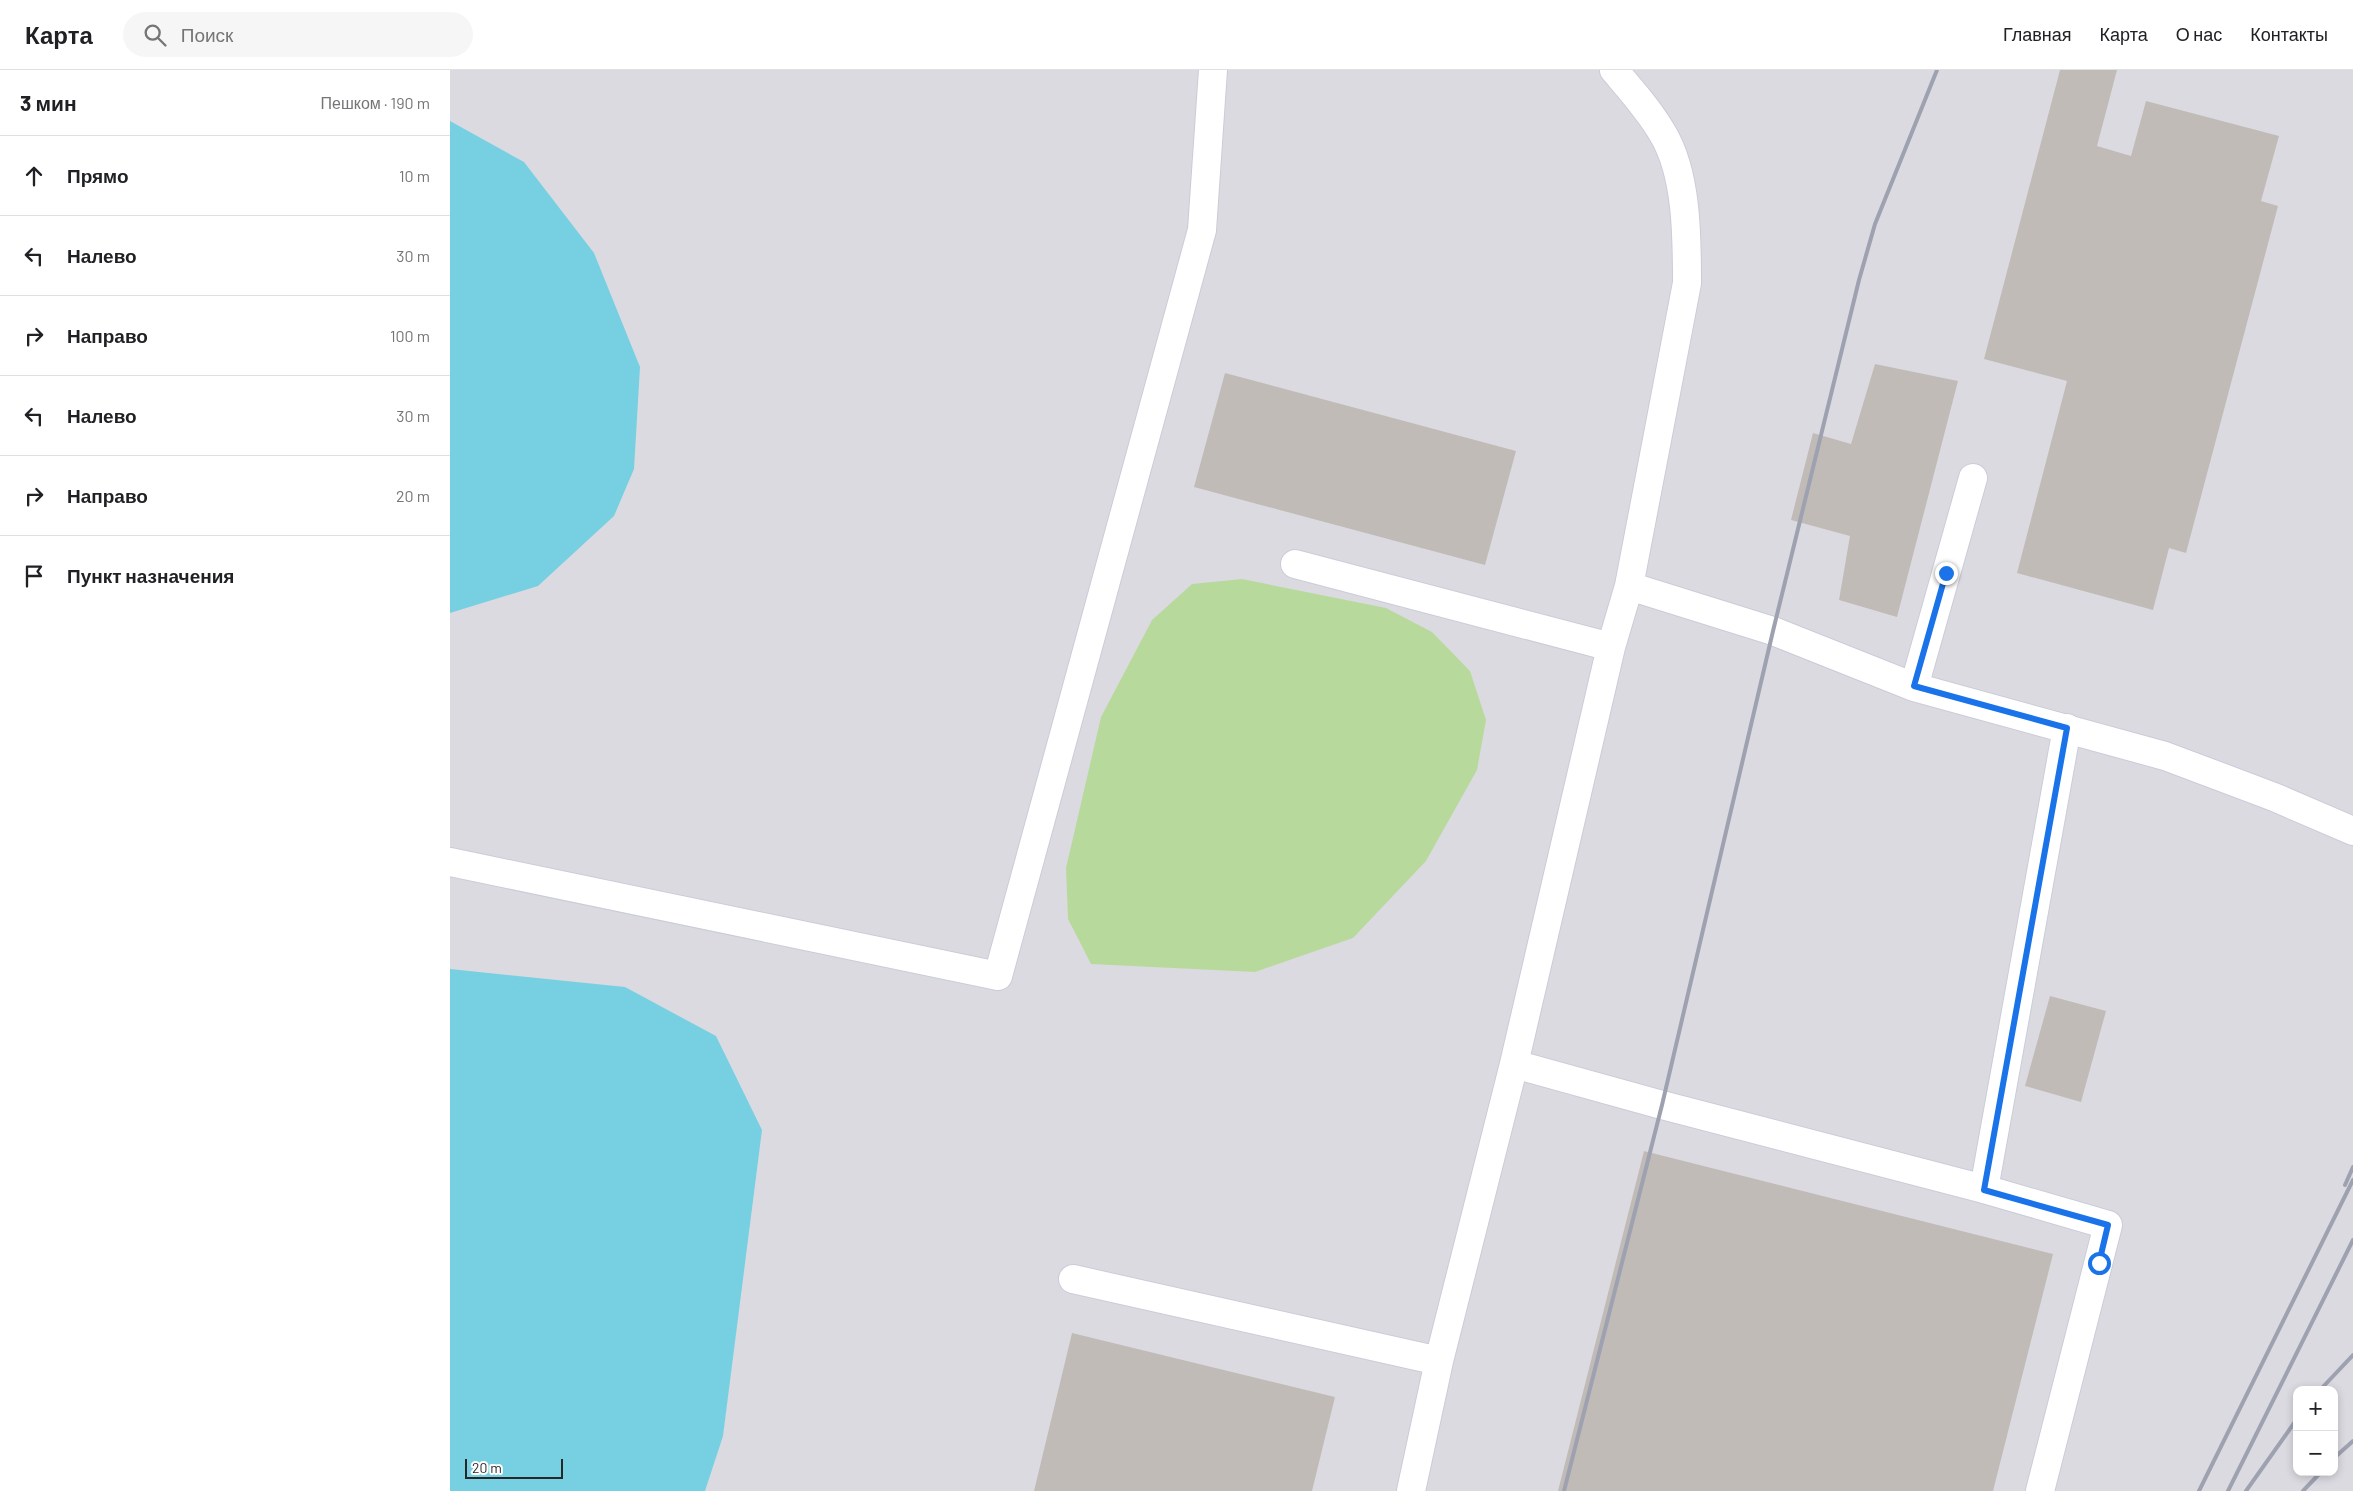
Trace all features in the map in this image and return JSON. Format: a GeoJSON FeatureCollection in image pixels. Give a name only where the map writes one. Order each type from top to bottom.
{"type":"FeatureCollection","features":[{"type":"Feature","properties":{"kind":"lane"},"geometry":{"type":"LineString","coordinates":[[450,862],[998,976],[1202,230],[1213,70]]}},
{"type":"Feature","properties":{"kind":"lane"},"geometry":{"type":"LineString","coordinates":[[1412,1491],[1439,1361],[1514,1064],[1611,647],[1629,586],[1687,283],[1687,246],[1682,185],[1664,134],[1614,70]]}},
{"type":"Feature","properties":{"kind":"lane"},"geometry":{"type":"LineString","coordinates":[[1914,686],[1972,478]]}},
{"type":"Feature","properties":{"kind":"lane"},"geometry":{"type":"LineString","coordinates":[[1295,564],[1611,647]]}},
{"type":"Feature","properties":{"kind":"lane"},"geometry":{"type":"LineString","coordinates":[[1629,586],[1773,631],[1914,686],[2165,756],[2274,797],[2353,831]]}},
{"type":"Feature","properties":{"kind":"lane"},"geometry":{"type":"LineString","coordinates":[[1984,1190],[2067,728]]}},
{"type":"Feature","properties":{"kind":"lane"},"geometry":{"type":"LineString","coordinates":[[1514,1064],[2108,1225],[2040,1491]]}},
{"type":"Feature","properties":{"kind":"lane"},"geometry":{"type":"LineString","coordinates":[[1073,1279],[1439,1361]]}},
{"type":"Feature","properties":{"kind":"shaded area"},"geometry":{"type":"Polygon","coordinates":[[[450,70],[2353,70],[2353,1491],[450,1491],[450,70]]]}},
{"type":"Feature","properties":{"kind":"green space"},"geometry":{"type":"Polygon","coordinates":[[[1242,579],[1386,608],[1432,632],[1470,671],[1486,720],[1477,770],[1426,861],[1353,938],[1255,972],[1091,964],[1068,919],[1066,868],[1101,717],[1152,620],[1192,584],[1242,579]]]}},
{"type":"Feature","properties":{"kind":"water"},"geometry":{"type":"Polygon","coordinates":[[[450,121],[524,162],[594,253],[640,367],[634,469],[614,516],[538,586],[450,613],[450,121]]]}},
{"type":"Feature","properties":{"kind":"water"},"geometry":{"type":"Polygon","coordinates":[[[450,969],[625,987],[716,1036],[762,1130],[723,1436],[705,1491],[450,1491],[450,969]]]}},
{"type":"Feature","properties":{"kind":"building"},"geometry":{"type":"Polygon","coordinates":[[[2060,70],[2117,70],[2097,146],[2131,156],[2146,101],[2279,136],[2261,201],[2278,206],[2186,553],[2169,548],[2153,610],[2017,573],[2067,381],[1984,359],[2060,70]]]}},
{"type":"Feature","properties":{"kind":"building"},"geometry":{"type":"Polygon","coordinates":[[[1875,364],[1958,381],[1897,617],[1839,600],[1850,536],[1791,520],[1813,433],[1851,444],[1875,364]]]}},
{"type":"Feature","properties":{"kind":"building"},"geometry":{"type":"Polygon","coordinates":[[[1225,373],[1516,451],[1485,565],[1194,487],[1225,373]]]}},
{"type":"Feature","properties":{"kind":"building"},"geometry":{"type":"Polygon","coordinates":[[[2050,996],[2106,1011],[2081,1102],[2025,1086],[2050,996]]]}},
{"type":"Feature","properties":{"kind":"building"},"geometry":{"type":"Polygon","coordinates":[[[1644,1151],[2053,1254],[1993,1491],[1558,1491],[1644,1151]]]}},
{"type":"Feature","properties":{"kind":"building"},"geometry":{"type":"Polygon","coordinates":[[[1072,1333],[1335,1397],[1312,1491],[1034,1491],[1072,1333]]]}},
{"type":"Feature","properties":{"kind":"railway"},"geometry":{"type":"LineString","coordinates":[[1564,1491],[1662,1105],[1773,631],[1859,280],[1875,224],[1937,70]]}},
{"type":"Feature","properties":{"kind":"railway"},"geometry":{"type":"LineString","coordinates":[[2345,1185],[2353,1167]]}},
{"type":"Feature","properties":{"kind":"railway"},"geometry":{"type":"LineString","coordinates":[[2199,1491],[2353,1180]]}},
{"type":"Feature","properties":{"kind":"railway"},"geometry":{"type":"LineString","coordinates":[[2228,1491],[2353,1240]]}},
{"type":"Feature","properties":{"kind":"railway"},"geometry":{"type":"LineString","coordinates":[[2324,1386],[2353,1355]]}},
{"type":"Feature","properties":{"kind":"railway"},"geometry":{"type":"LineString","coordinates":[[2246,1491],[2293,1425]]}},
{"type":"Feature","properties":{"kind":"railway"},"geometry":{"type":"LineString","coordinates":[[2338,1454],[2353,1441]]}},
{"type":"Feature","properties":{"kind":"railway"},"geometry":{"type":"LineString","coordinates":[[2303,1491],[2317,1476]]}},
{"type":"Feature","properties":{"kind":"route"},"geometry":{"type":"LineString","coordinates":[[1946,573],[1914,686],[2067,728],[1984,1190],[2108,1225],[2099,1263]]}}]}
